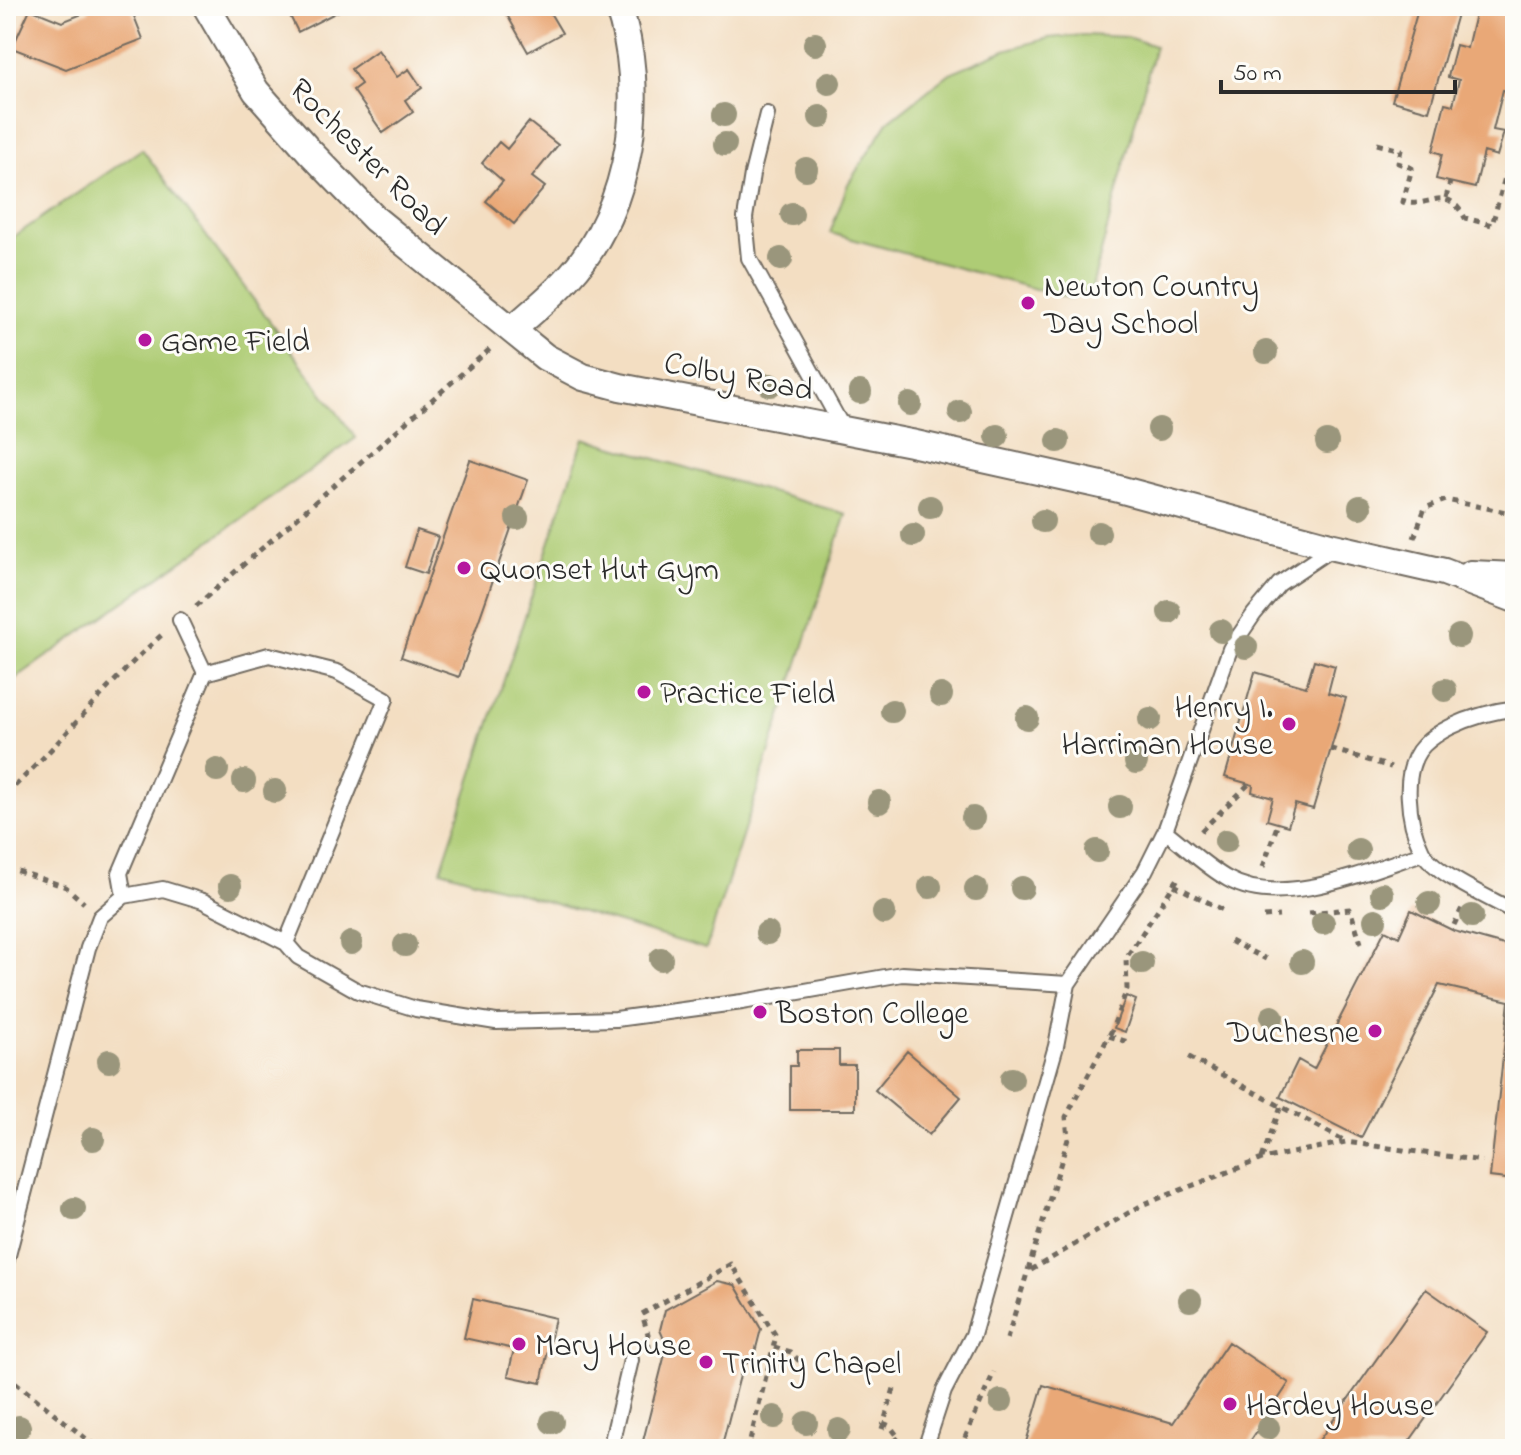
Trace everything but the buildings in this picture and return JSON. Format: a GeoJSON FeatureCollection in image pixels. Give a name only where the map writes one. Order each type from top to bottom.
{"type":"FeatureCollection","features":[{"type":"Feature","properties":{"kind":"street","name":"Rochester Road"},"geometry":{"type":"LineString","coordinates":[[206,6],[256,91],[310,152],[375,219],[512,330]]}},
{"type":"Feature","properties":{"kind":"street"},"geometry":{"type":"LineString","coordinates":[[512,330],[571,275],[602,229],[621,178],[632,130],[634,83],[628,33],[618,6]]}},
{"type":"Feature","properties":{"kind":"street","name":"Colby Road"},"geometry":{"type":"LineString","coordinates":[[512,330],[545,357],[583,377],[620,387],[844,430],[1115,488],[1334,547],[1444,572],[1515,599]]}},
{"type":"Feature","properties":{"kind":"street","name":"Colby Road"},"geometry":{"type":"LineString","coordinates":[[1444,572],[1515,576]]}},
{"type":"Feature","properties":{"kind":"lane"},"geometry":{"type":"LineString","coordinates":[[767,114],[745,218],[749,258],[844,430]]}},
{"type":"Feature","properties":{"kind":"lane"},"geometry":{"type":"LineString","coordinates":[[925,1449],[944,1391],[973,1335],[1056,1046],[1068,984],[1145,871],[1165,831],[1230,649],[1279,584],[1334,547]]}},
{"type":"Feature","properties":{"kind":"lane"},"geometry":{"type":"LineString","coordinates":[[124,896],[120,873],[205,673],[180,620]]}},
{"type":"Feature","properties":{"kind":"lane"},"geometry":{"type":"LineString","coordinates":[[205,673],[269,655],[337,672],[386,699],[286,943]]}},
{"type":"Feature","properties":{"kind":"lane"},"geometry":{"type":"LineString","coordinates":[[1515,694],[1511,710],[1461,721],[1424,745],[1411,770],[1408,807],[1423,853],[1457,881],[1515,912]]}},
{"type":"Feature","properties":{"kind":"lane"},"geometry":{"type":"LineString","coordinates":[[1165,831],[1229,880],[1272,893],[1337,881],[1423,853]]}},
{"type":"Feature","properties":{"kind":"lane"},"geometry":{"type":"LineString","coordinates":[[6,1263],[88,948],[100,917],[124,896],[163,889],[203,901],[286,943],[298,957],[358,991],[416,1009],[496,1022],[616,1019],[742,1002],[902,974],[1068,984]]}},
{"type":"Feature","properties":{"kind":"lane"},"geometry":{"type":"LineString","coordinates":[[610,1449],[631,1360]]}},
{"type":"Feature","properties":{"kind":"path"},"geometry":{"type":"LineString","coordinates":[[1377,144],[1401,150],[1398,163],[1412,168],[1403,202],[1414,205],[1446,198],[1456,204],[1465,218],[1492,225],[1515,141]]}},
{"type":"Feature","properties":{"kind":"path"},"geometry":{"type":"LineString","coordinates":[[1504,180],[1515,183]]}},
{"type":"Feature","properties":{"kind":"path"},"geometry":{"type":"LineString","coordinates":[[1446,198],[1450,182]]}},
{"type":"Feature","properties":{"kind":"path"},"geometry":{"type":"LineString","coordinates":[[6,794],[141,654],[512,330]]}},
{"type":"Feature","properties":{"kind":"path"},"geometry":{"type":"LineString","coordinates":[[1408,564],[1420,517],[1430,505],[1446,500],[1500,512],[1511,513],[1515,508]]}},
{"type":"Feature","properties":{"kind":"path"},"geometry":{"type":"LineString","coordinates":[[1331,749],[1401,770]]}},
{"type":"Feature","properties":{"kind":"path"},"geometry":{"type":"LineString","coordinates":[[1200,832],[1249,784]]}},
{"type":"Feature","properties":{"kind":"path"},"geometry":{"type":"LineString","coordinates":[[1262,870],[1278,823]]}},
{"type":"Feature","properties":{"kind":"path"},"geometry":{"type":"LineString","coordinates":[[6,867],[66,887],[100,917]]}},
{"type":"Feature","properties":{"kind":"path"},"geometry":{"type":"LineString","coordinates":[[1007,1339],[1068,1139],[1066,1117],[1109,1036],[1127,989],[1126,958],[1179,877]]}},
{"type":"Feature","properties":{"kind":"path"},"geometry":{"type":"LineString","coordinates":[[1174,885],[1225,911]]}},
{"type":"Feature","properties":{"kind":"path"},"geometry":{"type":"LineString","coordinates":[[1454,925],[1466,899]]}},
{"type":"Feature","properties":{"kind":"path"},"geometry":{"type":"LineString","coordinates":[[1307,913],[1350,909],[1361,943]]}},
{"type":"Feature","properties":{"kind":"path"},"geometry":{"type":"LineString","coordinates":[[1264,917],[1293,914]]}},
{"type":"Feature","properties":{"kind":"path"},"geometry":{"type":"LineString","coordinates":[[1230,941],[1266,959]]}},
{"type":"Feature","properties":{"kind":"path"},"geometry":{"type":"LineString","coordinates":[[1109,1036],[1131,1043]]}},
{"type":"Feature","properties":{"kind":"path"},"geometry":{"type":"LineString","coordinates":[[1189,1057],[1346,1142]]}},
{"type":"Feature","properties":{"kind":"path"},"geometry":{"type":"LineString","coordinates":[[1262,1159],[1281,1106]]}},
{"type":"Feature","properties":{"kind":"path"},"geometry":{"type":"LineString","coordinates":[[1030,1270],[1144,1204],[1262,1159],[1346,1142],[1482,1161]]}},
{"type":"Feature","properties":{"kind":"path"},"geometry":{"type":"LineString","coordinates":[[647,1359],[648,1334],[642,1314],[731,1264],[776,1336],[748,1449]]}},
{"type":"Feature","properties":{"kind":"path"},"geometry":{"type":"LineString","coordinates":[[774,1347],[791,1352],[800,1362]]}},
{"type":"Feature","properties":{"kind":"path"},"geometry":{"type":"LineString","coordinates":[[960,1449],[994,1372]]}},
{"type":"Feature","properties":{"kind":"path"},"geometry":{"type":"LineString","coordinates":[[6,1375],[99,1449]]}},
{"type":"Feature","properties":{"kind":"path"},"geometry":{"type":"LineString","coordinates":[[885,1449],[900,1437],[890,1426],[883,1426],[895,1385]]}},
{"type":"Feature","properties":{"kind":"green space"},"geometry":{"type":"Polygon","coordinates":[[[1084,35],[1127,37],[1155,46],[1092,287],[1072,299],[830,233],[848,184],[888,122],[950,73],[1005,50],[1049,38],[1084,35]]]}},
{"type":"Feature","properties":{"kind":"green space","name":"Game Field"},"geometry":{"type":"Polygon","coordinates":[[[142,149],[356,438],[6,685],[6,242],[142,149]]]}},
{"type":"Feature","properties":{"kind":"green space","name":"Practice Field"},"geometry":{"type":"Polygon","coordinates":[[[584,438],[846,514],[706,949],[441,870],[584,438]]]}},
{"type":"Feature","properties":{"kind":"place","name":"Newton Country Day School"},"geometry":{"type":"Point","coordinates":[1028,303]}},
{"type":"Feature","properties":{"kind":"place","name":"Game Field"},"geometry":{"type":"Point","coordinates":[145,340]}},
{"type":"Feature","properties":{"kind":"place","name":"Quonset Hut Gym"},"geometry":{"type":"Point","coordinates":[464,568]}},
{"type":"Feature","properties":{"kind":"place","name":"Practice Field"},"geometry":{"type":"Point","coordinates":[644,692]}},
{"type":"Feature","properties":{"kind":"place","name":"Henry I. Harriman House"},"geometry":{"type":"Point","coordinates":[1289,724]}},
{"type":"Feature","properties":{"kind":"place","name":"Boston College"},"geometry":{"type":"Point","coordinates":[760,1012]}},
{"type":"Feature","properties":{"kind":"place","name":"Duchesne"},"geometry":{"type":"Point","coordinates":[1375,1031]}},
{"type":"Feature","properties":{"kind":"place","name":"Mary House"},"geometry":{"type":"Point","coordinates":[519,1344]}},
{"type":"Feature","properties":{"kind":"place","name":"Trinity Chapel"},"geometry":{"type":"Point","coordinates":[706,1362]}},
{"type":"Feature","properties":{"kind":"place","name":"Hardey House"},"geometry":{"type":"Point","coordinates":[1230,1404]}}]}
